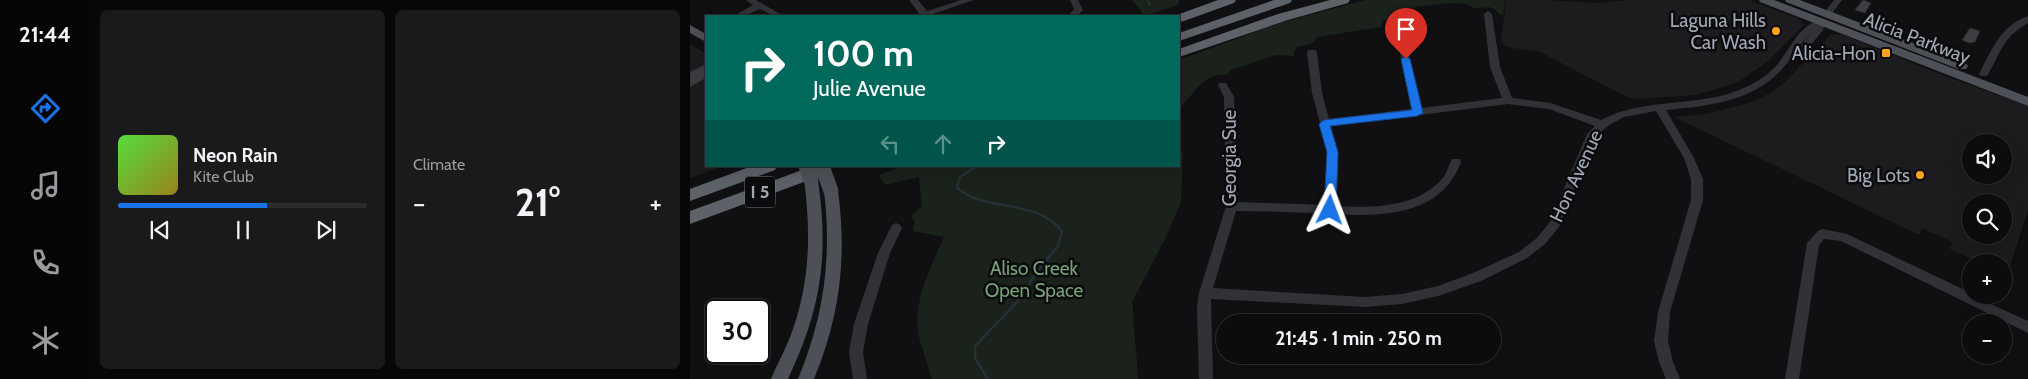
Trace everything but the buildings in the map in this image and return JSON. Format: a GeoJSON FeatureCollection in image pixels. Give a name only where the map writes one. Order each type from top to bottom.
{"type":"FeatureCollection","features":[{"type":"Feature","properties":{"kind":"highway"},"geometry":{"type":"LineString","coordinates":[[1202,10],[1218,0]]}},
{"type":"Feature","properties":{"kind":"highway"},"geometry":{"type":"LineString","coordinates":[[1184,17],[1230,0]]}},
{"type":"Feature","properties":{"kind":"highway"},"geometry":{"type":"LineString","coordinates":[[1180,37],[1286,0]]}},
{"type":"Feature","properties":{"kind":"highway"},"geometry":{"type":"LineString","coordinates":[[1180,53],[1275,19],[1344,0]]}},
{"type":"Feature","properties":{"kind":"highway","name":"I 5"},"geometry":{"type":"LineString","coordinates":[[690,195],[766,167]]}},
{"type":"Feature","properties":{"kind":"highway","name":"I 5"},"geometry":{"type":"LineString","coordinates":[[690,218],[826,167]]}},
{"type":"Feature","properties":{"kind":"main road","name":"Alicia Parkway"},"geometry":{"type":"LineString","coordinates":[[1764,0],[1824,18],[1984,74],[2028,92]]}},
{"type":"Feature","properties":{"kind":"main road","name":"Alicia Parkway"},"geometry":{"type":"LineString","coordinates":[[1790,0],[1883,46],[2028,102]]}},
{"type":"Feature","properties":{"kind":"main road"},"geometry":{"type":"LineString","coordinates":[[1883,46],[1917,54],[1978,76],[1984,74]]}},
{"type":"Feature","properties":{"kind":"main road"},"geometry":{"type":"LineString","coordinates":[[1996,89],[2004,88],[2028,96]]}},
{"type":"Feature","properties":{"kind":"main road"},"geometry":{"type":"LineString","coordinates":[[779,379],[802,330],[813,283],[818,246],[817,212],[806,167]]}},
{"type":"Feature","properties":{"kind":"main road"},"geometry":{"type":"LineString","coordinates":[[806,379],[824,326],[836,273],[836,224],[831,191],[822,167]]}},
{"type":"Feature","properties":{"kind":"street"},"geometry":{"type":"LineString","coordinates":[[750,0],[778,15]]}},
{"type":"Feature","properties":{"kind":"street"},"geometry":{"type":"LineString","coordinates":[[914,0],[922,15],[970,0]]}},
{"type":"Feature","properties":{"kind":"street"},"geometry":{"type":"LineString","coordinates":[[1074,0],[1076,14]]}},
{"type":"Feature","properties":{"kind":"street","name":"Hon Avenue"},"geometry":{"type":"LineString","coordinates":[[1205,293],[1365,302],[1402,299],[1438,291],[1523,255],[1542,241],[1555,224],[1592,134],[1601,124],[1615,116],[1632,110],[1710,102],[1751,89],[1778,70],[1794,50],[1803,49],[1838,0]]}},
{"type":"Feature","properties":{"kind":"street"},"geometry":{"type":"LineString","coordinates":[[740,15],[760,6]]}},
{"type":"Feature","properties":{"kind":"street"},"geometry":{"type":"LineString","coordinates":[[1488,14],[1494,67],[1508,101]]}},
{"type":"Feature","properties":{"kind":"street"},"geometry":{"type":"LineString","coordinates":[[1984,74],[2002,39],[2011,29],[2028,19]]}},
{"type":"Feature","properties":{"kind":"street"},"geometry":{"type":"LineString","coordinates":[[1398,23],[1417,113]]}},
{"type":"Feature","properties":{"kind":"street"},"geometry":{"type":"LineString","coordinates":[[1312,52],[1317,93],[1332,152],[1330,210]]}},
{"type":"Feature","properties":{"kind":"street","name":"Georgia Sue"},"geometry":{"type":"LineString","coordinates":[[1206,379],[1205,293],[1232,206],[1229,97],[1222,85]]}},
{"type":"Feature","properties":{"kind":"street"},"geometry":{"type":"LineString","coordinates":[[1324,124],[1508,101],[1550,106],[1601,124]]}},
{"type":"Feature","properties":{"kind":"street"},"geometry":{"type":"LineString","coordinates":[[1660,108],[1689,158],[1697,179],[1697,200],[1664,312],[1660,341],[1673,379]]}},
{"type":"Feature","properties":{"kind":"street"},"geometry":{"type":"LineString","coordinates":[[1232,206],[1385,210],[1416,202],[1435,192],[1449,178],[1456,162]]}},
{"type":"Feature","properties":{"kind":"street"},"geometry":{"type":"LineString","coordinates":[[860,379],[856,352],[861,324],[884,253],[896,228]]}},
{"type":"Feature","properties":{"kind":"street"},"geometry":{"type":"LineString","coordinates":[[1792,379],[1814,243],[1822,234],[1843,237],[2028,327]]}},
{"type":"Feature","properties":{"kind":"shaded area"},"geometry":{"type":"Polygon","coordinates":[[[1506,0],[1596,3],[1631,0],[1749,0],[1797,18],[1804,25],[1768,61],[1737,83],[1695,95],[1637,99],[1625,96],[1540,52],[1507,47],[1501,42],[1506,0]]]}},
{"type":"Feature","properties":{"kind":"shaded area"},"geometry":{"type":"Polygon","coordinates":[[[1841,34],[1937,73],[2028,106],[2028,210],[2012,260],[2012,254],[1962,255],[1950,249],[1953,242],[1922,228],[1919,235],[1674,117],[1707,114],[1753,102],[1772,92],[1787,80],[1830,35],[1841,34]]]}},
{"type":"Feature","properties":{"kind":"shaded area"},"geometry":{"type":"Polygon","coordinates":[[[690,44],[705,53],[705,167],[720,167],[690,178],[690,44]]]}},
{"type":"Feature","properties":{"kind":"green space"},"geometry":{"type":"Polygon","coordinates":[[[1132,0],[1179,0],[1178,5],[1144,15],[1132,0]]]}},
{"type":"Feature","properties":{"kind":"green space","name":"Aliso Creek Open Space"},"geometry":{"type":"Polygon","coordinates":[[[1365,0],[1505,0],[1503,15],[1490,7],[1474,8],[1467,4],[1458,3],[1398,10],[1393,17],[1383,21],[1381,27],[1317,37],[1312,44],[1297,47],[1294,56],[1276,55],[1231,70],[1226,75],[1212,77],[1200,85],[1181,107],[1180,152],[1180,60],[1277,24],[1365,0]]]}},
{"type":"Feature","properties":{"kind":"green space","name":"Aliso Creek Open Space"},"geometry":{"type":"Polygon","coordinates":[[[1180,152],[1183,152],[1181,202],[1166,237],[1131,304],[1133,305],[1138,379],[932,379],[920,343],[917,318],[925,282],[944,237],[913,231],[915,222],[911,216],[922,206],[919,177],[885,185],[880,175],[899,167],[1180,167],[1180,152]]]}},
{"type":"Feature","properties":{"kind":"waterway"},"geometry":{"type":"LineString","coordinates":[[1147,0],[1150,5]]}},
{"type":"Feature","properties":{"kind":"waterway"},"geometry":{"type":"LineString","coordinates":[[975,167],[960,177],[957,188],[974,198],[1021,208],[1043,216],[1062,231],[1058,246],[1036,273],[1018,301],[975,346],[975,358],[988,379]]}},
{"type":"Feature","properties":{"kind":"place","name":"Laguna Hills Car Wash"},"geometry":{"type":"Point","coordinates":[1776,31]}},
{"type":"Feature","properties":{"kind":"place","name":"Alicia-Hon"},"geometry":{"type":"Point","coordinates":[1886,53]}},
{"type":"Feature","properties":{"kind":"place","name":"Big Lots"},"geometry":{"type":"Point","coordinates":[1920,175]}},
{"type":"Feature","properties":{"kind":"route"},"geometry":{"type":"LineString","coordinates":[[1330,210],[1332,152],[1324,124],[1417,113],[1406,59]]}}]}
